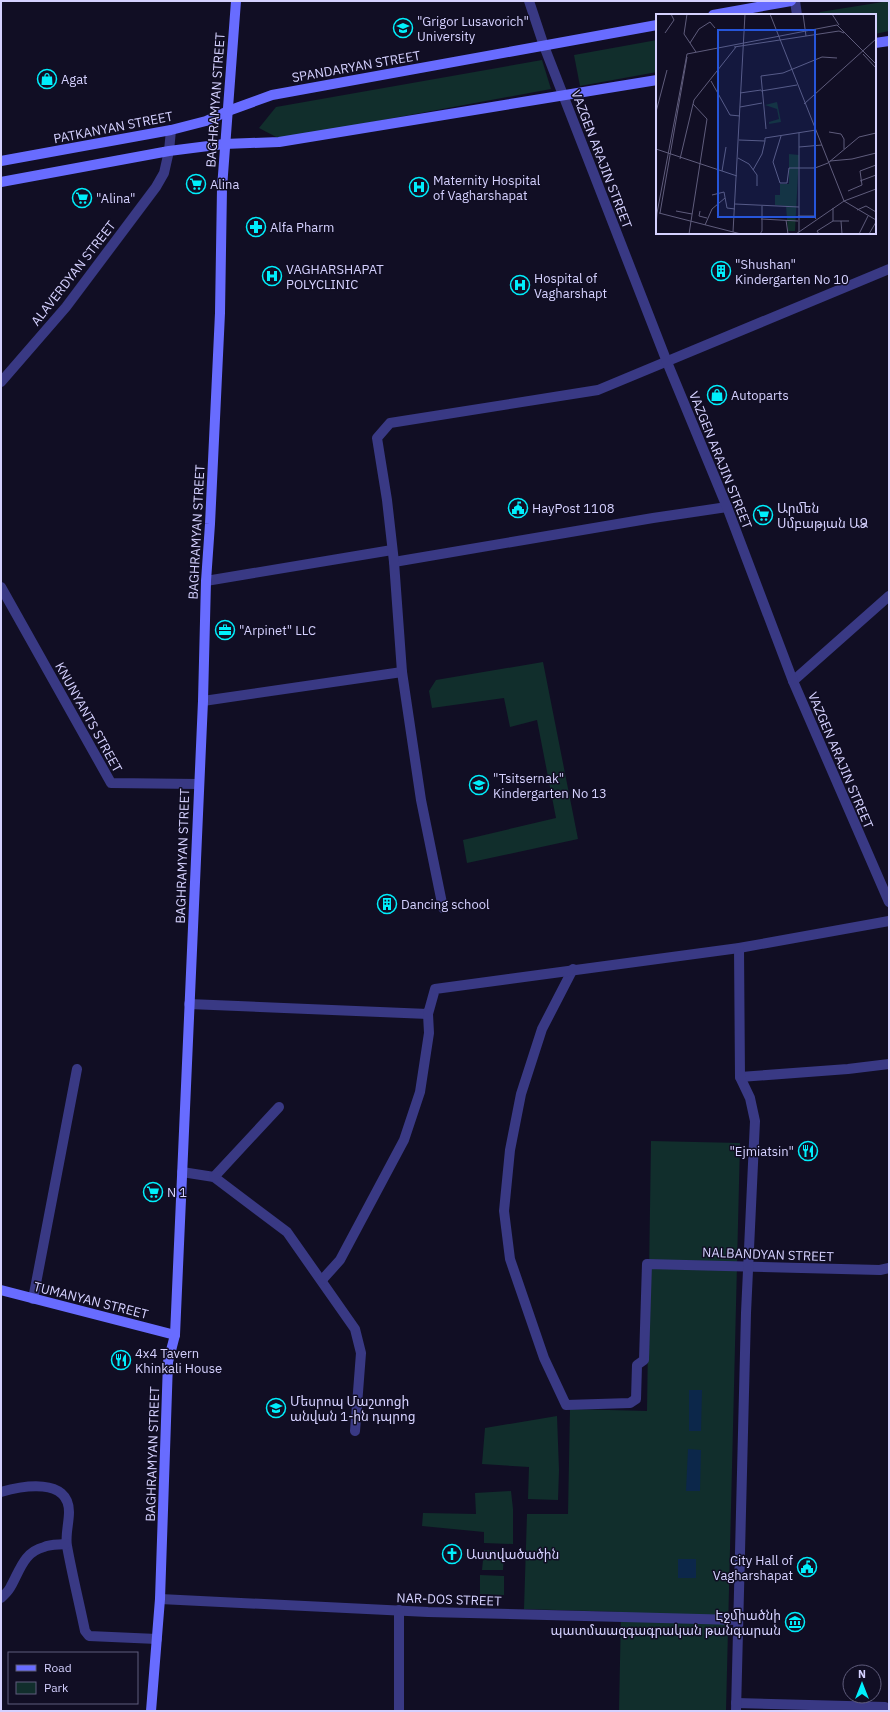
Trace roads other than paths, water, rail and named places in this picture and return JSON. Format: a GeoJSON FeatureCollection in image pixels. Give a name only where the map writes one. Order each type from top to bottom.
{"type":"FeatureCollection","features":[{"type":"Feature","properties":{"kind":"main road","name":"BAGHRAMYAN STREET"},"geometry":{"type":"LineString","coordinates":[[151,1711],[160,1599],[168,1362],[175,1335],[198,784],[203,701],[206,581],[220,321],[224,144],[236,1]]}},
{"type":"Feature","properties":{"kind":"main road"},"geometry":{"type":"LineString","coordinates":[[719,14],[791,1]]}},
{"type":"Feature","properties":{"kind":"main road","name":"SPANDARYAN STREET"},"geometry":{"type":"LineString","coordinates":[[228,110],[272,95],[656,25]]}},
{"type":"Feature","properties":{"kind":"main road"},"geometry":{"type":"LineString","coordinates":[[876,43],[889,41]]}},
{"type":"Feature","properties":{"kind":"main road"},"geometry":{"type":"LineString","coordinates":[[1,182],[169,151],[224,144],[279,142],[656,80]]}},
{"type":"Feature","properties":{"kind":"main road","name":"PATKANYAN STREET"},"geometry":{"type":"LineString","coordinates":[[1,162],[171,130],[206,121],[228,110]]}},
{"type":"Feature","properties":{"kind":"main road","name":"TUMANYAN STREET"},"geometry":{"type":"LineString","coordinates":[[1,1290],[175,1335]]}},
{"type":"Feature","properties":{"kind":"street","name":"VAZGEN ARAJIN STREET"},"geometry":{"type":"LineString","coordinates":[[530,1],[544,46],[563,96],[667,362],[727,507],[793,681],[889,902]]}},
{"type":"Feature","properties":{"kind":"street"},"geometry":{"type":"LineString","coordinates":[[795,1],[797,14]]}},
{"type":"Feature","properties":{"kind":"street","name":"ALAVERDYAN STREET"},"geometry":{"type":"LineString","coordinates":[[1,382],[66,307],[156,187],[164,173],[169,151],[171,130]]}},
{"type":"Feature","properties":{"kind":"street"},"geometry":{"type":"LineString","coordinates":[[443,908],[421,800],[402,672],[394,562],[387,500],[377,438],[390,423],[598,390],[889,269]]}},
{"type":"Feature","properties":{"kind":"street"},"geometry":{"type":"LineString","coordinates":[[394,562],[653,518],[727,507]]}},
{"type":"Feature","properties":{"kind":"street"},"geometry":{"type":"LineString","coordinates":[[206,581],[392,550]]}},
{"type":"Feature","properties":{"kind":"street","name":"KNUNYANTS STREET"},"geometry":{"type":"LineString","coordinates":[[1,587],[111,783],[198,784]]}},
{"type":"Feature","properties":{"kind":"street"},"geometry":{"type":"LineString","coordinates":[[793,681],[889,596]]}},
{"type":"Feature","properties":{"kind":"street"},"geometry":{"type":"LineString","coordinates":[[203,701],[402,672]]}},
{"type":"Feature","properties":{"kind":"street"},"geometry":{"type":"LineString","coordinates":[[322,1280],[340,1260],[404,1140],[420,1092],[429,1033],[428,1014],[435,989],[573,969],[739,948],[889,922]]}},
{"type":"Feature","properties":{"kind":"street"},"geometry":{"type":"LineString","coordinates":[[739,948],[740,1077],[750,1098],[755,1121],[748,1267],[736,1707],[884,1707],[888,1711]]}},
{"type":"Feature","properties":{"kind":"street","name":"NALBANDYAN STREET"},"geometry":{"type":"LineString","coordinates":[[573,969],[542,1029],[521,1094],[510,1150],[504,1211],[510,1259],[544,1358],[566,1405],[630,1404],[634,1402],[637,1395],[638,1365],[644,1360],[647,1264],[880,1270],[889,1268]]}},
{"type":"Feature","properties":{"kind":"street"},"geometry":{"type":"LineString","coordinates":[[189,1004],[428,1014]]}},
{"type":"Feature","properties":{"kind":"street"},"geometry":{"type":"LineString","coordinates":[[740,1077],[848,1069],[889,1064]]}},
{"type":"Feature","properties":{"kind":"street"},"geometry":{"type":"LineString","coordinates":[[33,1299],[77,1069]]}},
{"type":"Feature","properties":{"kind":"street"},"geometry":{"type":"LineString","coordinates":[[214,1177],[279,1107]]}},
{"type":"Feature","properties":{"kind":"street"},"geometry":{"type":"LineString","coordinates":[[182,1172],[214,1177],[287,1232],[356,1329],[361,1353],[355,1432]]}},
{"type":"Feature","properties":{"kind":"street"},"geometry":{"type":"LineString","coordinates":[[1,1492],[36,1486],[54,1489],[65,1499],[69,1511],[66,1544],[85,1630],[89,1636],[157,1639]]}},
{"type":"Feature","properties":{"kind":"street"},"geometry":{"type":"LineString","coordinates":[[1,1598],[10,1588],[23,1562],[29,1555],[46,1546],[66,1544]]}},
{"type":"Feature","properties":{"kind":"street","name":"NAR-DOS STREET"},"geometry":{"type":"LineString","coordinates":[[160,1599],[399,1610],[738,1620]]}},
{"type":"Feature","properties":{"kind":"street"},"geometry":{"type":"LineString","coordinates":[[399,1610],[399,1711]]}},
{"type":"Feature","properties":{"kind":"water"},"geometry":{"type":"Polygon","coordinates":[[[689,1390],[702,1390],[701,1431],[689,1431],[689,1390]]]}},
{"type":"Feature","properties":{"kind":"water"},"geometry":{"type":"Polygon","coordinates":[[[688,1449],[701,1450],[700,1491],[686,1491],[688,1449]]]}},
{"type":"Feature","properties":{"kind":"water"},"geometry":{"type":"Polygon","coordinates":[[[678,1559],[696,1559],[696,1578],[678,1578],[678,1559]]]}},
{"type":"Feature","properties":{"kind":"place","name":"\"Grigor Lusavorich\" University"},"geometry":{"type":"Point","coordinates":[403,28]}},
{"type":"Feature","properties":{"kind":"place","name":"Agat"},"geometry":{"type":"Point","coordinates":[47,79]}},
{"type":"Feature","properties":{"kind":"place","name":"Alina"},"geometry":{"type":"Point","coordinates":[196,184]}},
{"type":"Feature","properties":{"kind":"place","name":"Maternity Hospital of Vagharshapat"},"geometry":{"type":"Point","coordinates":[419,187]}},
{"type":"Feature","properties":{"kind":"place","name":"\"Alina\""},"geometry":{"type":"Point","coordinates":[82,198]}},
{"type":"Feature","properties":{"kind":"place","name":"Alfa Pharm"},"geometry":{"type":"Point","coordinates":[256,227]}},
{"type":"Feature","properties":{"kind":"place","name":"\"Shushan\" Kindergarten No 10"},"geometry":{"type":"Point","coordinates":[721,271]}},
{"type":"Feature","properties":{"kind":"place","name":"VAGHARSHAPAT POLYCLINIC"},"geometry":{"type":"Point","coordinates":[272,276]}},
{"type":"Feature","properties":{"kind":"place","name":"Hospital of Vagharshapt"},"geometry":{"type":"Point","coordinates":[520,285]}},
{"type":"Feature","properties":{"kind":"place","name":"Autoparts"},"geometry":{"type":"Point","coordinates":[717,395]}},
{"type":"Feature","properties":{"kind":"place","name":"HayPost 1108"},"geometry":{"type":"Point","coordinates":[518,508]}},
{"type":"Feature","properties":{"kind":"place","name":"Արմեն Սմբաթյան ԱՁ"},"geometry":{"type":"Point","coordinates":[763,515]}},
{"type":"Feature","properties":{"kind":"place","name":"\"Arpinet\" LLC"},"geometry":{"type":"Point","coordinates":[225,630]}},
{"type":"Feature","properties":{"kind":"place","name":"\"Tsitsernak\" Kindergarten No 13"},"geometry":{"type":"Point","coordinates":[479,785]}},
{"type":"Feature","properties":{"kind":"place","name":"Dancing school"},"geometry":{"type":"Point","coordinates":[387,904]}},
{"type":"Feature","properties":{"kind":"place","name":"\"Ejmiatsin\""},"geometry":{"type":"Point","coordinates":[808,1151]}},
{"type":"Feature","properties":{"kind":"place","name":"N 1"},"geometry":{"type":"Point","coordinates":[153,1192]}},
{"type":"Feature","properties":{"kind":"place","name":"4x4 Tavern Khinkali House"},"geometry":{"type":"Point","coordinates":[121,1360]}},
{"type":"Feature","properties":{"kind":"place","name":"Մեսրոպ Մաշտոցի անվան 1-ին դպրոց"},"geometry":{"type":"Point","coordinates":[276,1408]}},
{"type":"Feature","properties":{"kind":"place","name":"Աստվածածին"},"geometry":{"type":"Point","coordinates":[452,1554]}},
{"type":"Feature","properties":{"kind":"place","name":"City Hall of Vagharshapat"},"geometry":{"type":"Point","coordinates":[807,1567]}},
{"type":"Feature","properties":{"kind":"place","name":"Էջմիածնի պատմաազգագրական թանգարան"},"geometry":{"type":"Point","coordinates":[795,1622]}}]}
